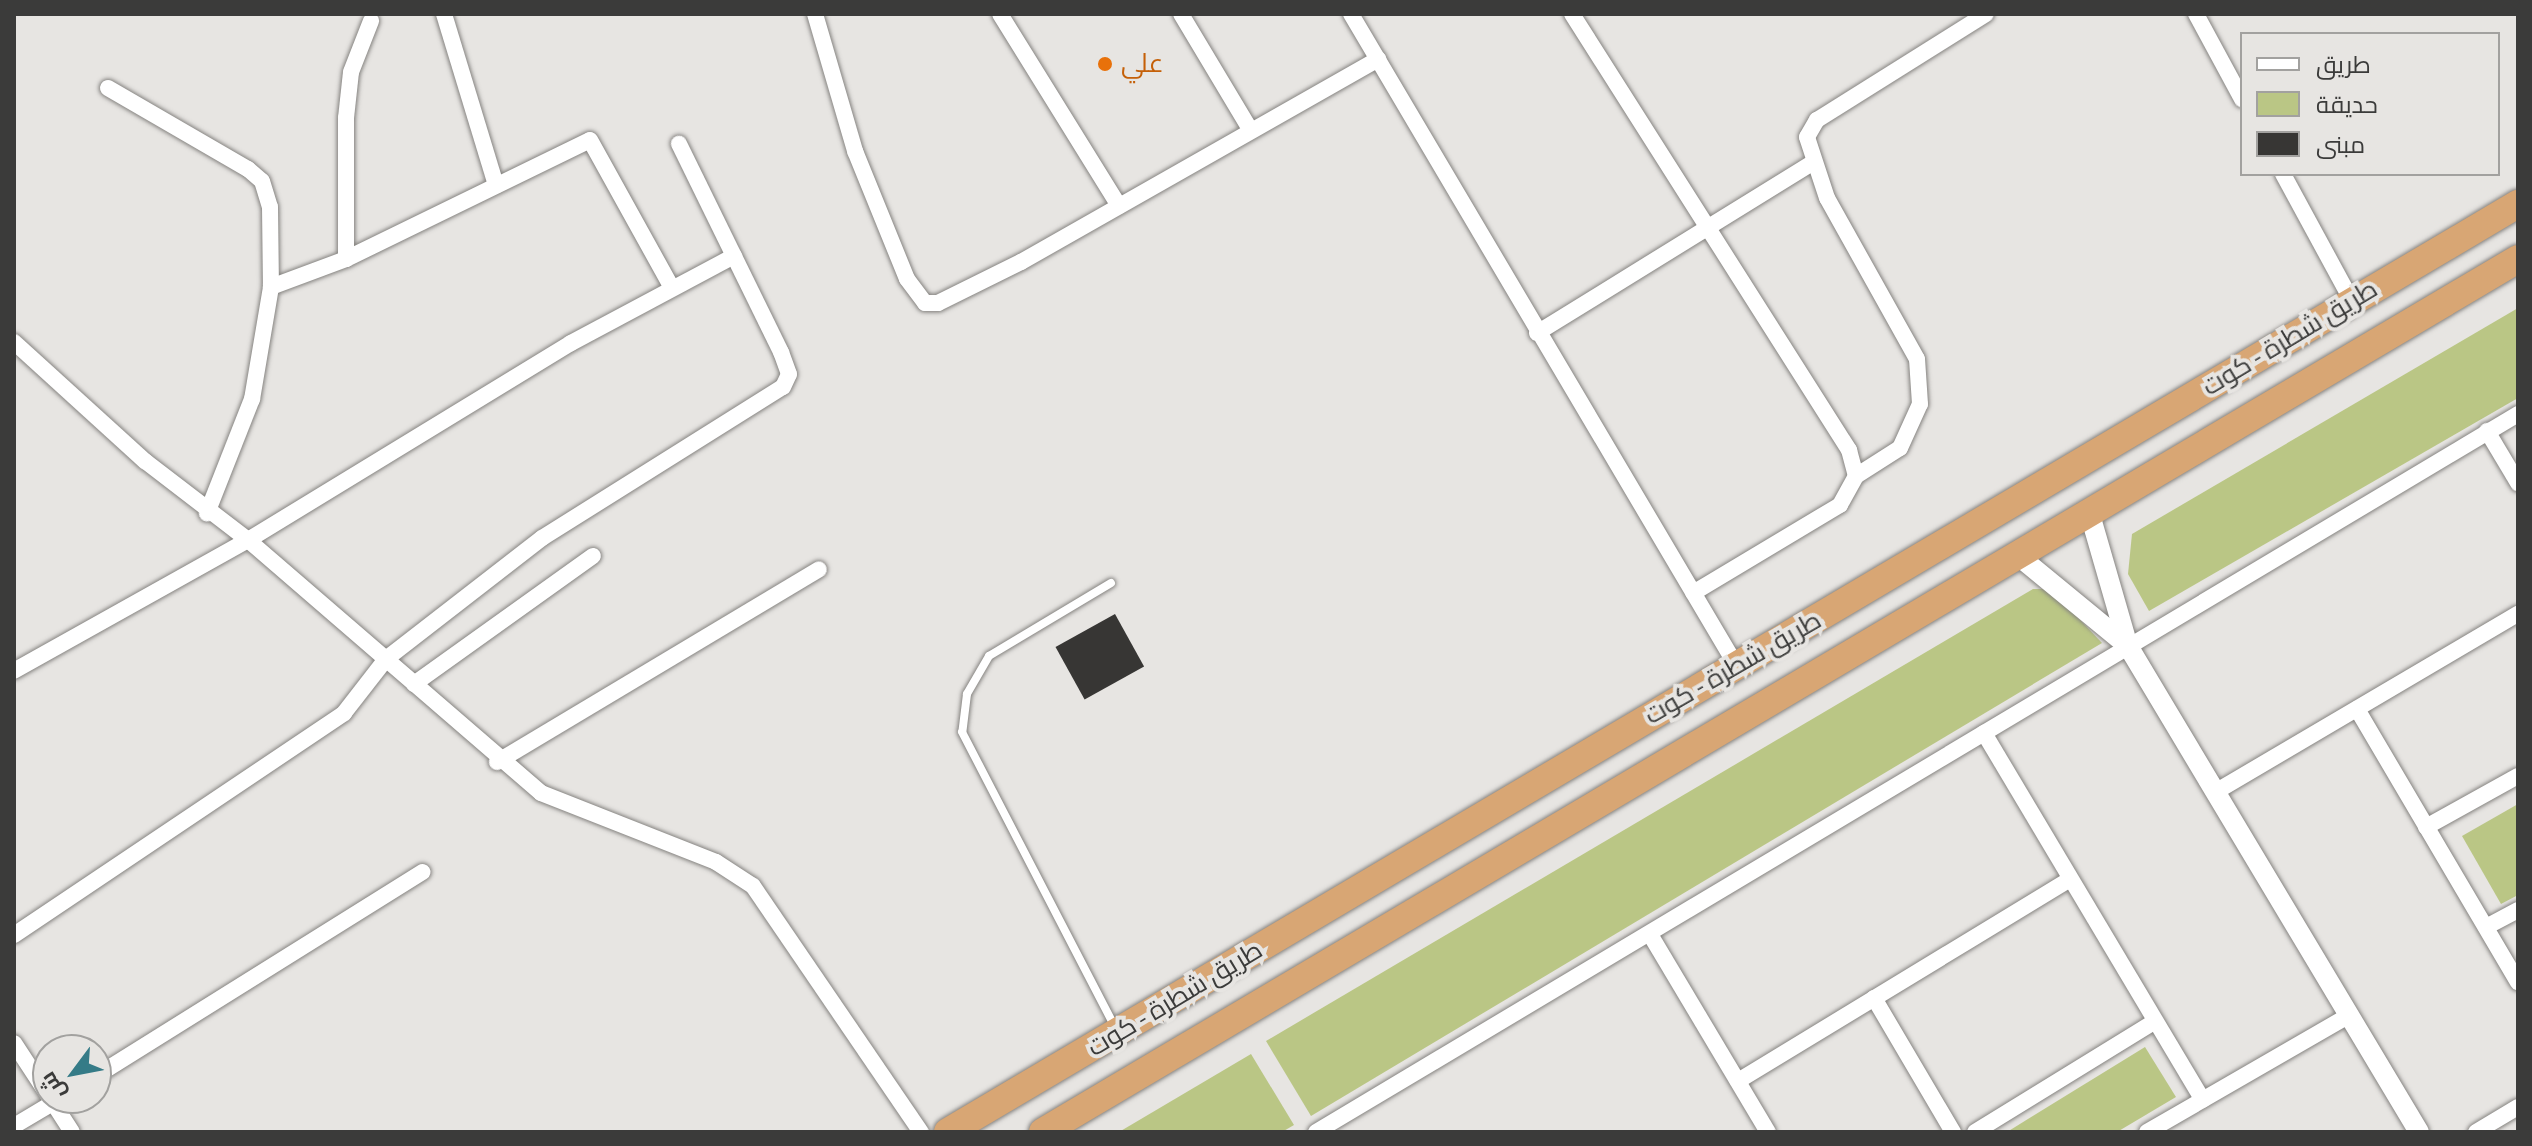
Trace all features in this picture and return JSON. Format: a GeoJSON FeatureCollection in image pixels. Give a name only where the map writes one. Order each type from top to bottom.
{"type":"FeatureCollection","features":[{"type":"Feature","properties":{"kind":"highway","name":"طريق شطرة - كوت"},"geometry":{"type":"LineString","coordinates":[[948,1132],[2518,204]]}},
{"type":"Feature","properties":{"kind":"highway","name":"طريق شطرة - كوت"},"geometry":{"type":"LineString","coordinates":[[1043,1132],[1716,733],[2091,518],[2518,259]]}},
{"type":"Feature","properties":{"kind":"highway"},"geometry":{"type":"LineString","coordinates":[[1693,691],[1716,733]]}},
{"type":"Feature","properties":{"kind":"street"},"geometry":{"type":"LineString","coordinates":[[444,14],[496,185]]}},
{"type":"Feature","properties":{"kind":"street"},"geometry":{"type":"LineString","coordinates":[[815,14],[855,151],[907,279],[925,303],[938,303],[1008,269],[1378,59]]}},
{"type":"Feature","properties":{"kind":"street"},"geometry":{"type":"LineString","coordinates":[[1000,14],[1119,206]]}},
{"type":"Feature","properties":{"kind":"street"},"geometry":{"type":"LineString","coordinates":[[1181,14],[1251,131]]}},
{"type":"Feature","properties":{"kind":"street"},"geometry":{"type":"LineString","coordinates":[[1351,14],[1736,665]]}},
{"type":"Feature","properties":{"kind":"street"},"geometry":{"type":"LineString","coordinates":[[1572,14],[1849,450],[1856,476]]}},
{"type":"Feature","properties":{"kind":"street"},"geometry":{"type":"LineString","coordinates":[[1693,593],[1840,505],[1856,476],[1900,448],[1920,404],[1917,359],[1811,164],[1807,137],[1817,120],[1986,14]]}},
{"type":"Feature","properties":{"kind":"street"},"geometry":{"type":"LineString","coordinates":[[2196,14],[2240,95]]}},
{"type":"Feature","properties":{"kind":"street"},"geometry":{"type":"LineString","coordinates":[[346,259],[346,118],[351,72],[371,21]]}},
{"type":"Feature","properties":{"kind":"street"},"geometry":{"type":"LineString","coordinates":[[108,88],[262,181],[270,207],[271,287],[252,399],[207,513]]}},
{"type":"Feature","properties":{"kind":"street"},"geometry":{"type":"LineString","coordinates":[[271,287],[346,259],[590,140],[672,288]]}},
{"type":"Feature","properties":{"kind":"street"},"geometry":{"type":"LineString","coordinates":[[14,935],[344,713],[386,659],[542,538],[783,387],[789,374],[781,352],[679,144]]}},
{"type":"Feature","properties":{"kind":"street"},"geometry":{"type":"LineString","coordinates":[[1537,333],[1811,164]]}},
{"type":"Feature","properties":{"kind":"street"},"geometry":{"type":"LineString","coordinates":[[2284,176],[2352,301]]}},
{"type":"Feature","properties":{"kind":"street"},"geometry":{"type":"LineString","coordinates":[[14,671],[248,540],[672,288],[734,256]]}},
{"type":"Feature","properties":{"kind":"street"},"geometry":{"type":"LineString","coordinates":[[14,342],[207,513],[248,540],[386,659],[497,762],[541,793],[716,862],[753,886],[921,1132]]}},
{"type":"Feature","properties":{"kind":"street"},"geometry":{"type":"LineString","coordinates":[[1316,1132],[1651,936],[2128,646],[2518,414]]}},
{"type":"Feature","properties":{"kind":"street"},"geometry":{"type":"LineString","coordinates":[[2487,431],[2518,483]]}},
{"type":"Feature","properties":{"kind":"street"},"geometry":{"type":"LineString","coordinates":[[2091,518],[2128,646],[2419,1132]]}},
{"type":"Feature","properties":{"kind":"street"},"geometry":{"type":"LineString","coordinates":[[414,684],[593,556]]}},
{"type":"Feature","properties":{"kind":"street"},"geometry":{"type":"LineString","coordinates":[[2021,558],[2128,646]]}},
{"type":"Feature","properties":{"kind":"street"},"geometry":{"type":"LineString","coordinates":[[497,762],[819,569]]}},
{"type":"Feature","properties":{"kind":"street"},"geometry":{"type":"LineString","coordinates":[[2217,791],[2518,614]]}},
{"type":"Feature","properties":{"kind":"street"},"geometry":{"type":"LineString","coordinates":[[2357,709],[2518,982]]}},
{"type":"Feature","properties":{"kind":"street"},"geometry":{"type":"LineString","coordinates":[[1984,733],[2068,880],[2203,1100]]}},
{"type":"Feature","properties":{"kind":"street"},"geometry":{"type":"LineString","coordinates":[[2426,827],[2518,776]]}},
{"type":"Feature","properties":{"kind":"street"},"geometry":{"type":"LineString","coordinates":[[112,1066],[422,872]]}},
{"type":"Feature","properties":{"kind":"street"},"geometry":{"type":"LineString","coordinates":[[1738,1081],[2068,880]]}},
{"type":"Feature","properties":{"kind":"street"},"geometry":{"type":"LineString","coordinates":[[2486,927],[2518,910]]}},
{"type":"Feature","properties":{"kind":"street"},"geometry":{"type":"LineString","coordinates":[[1651,936],[1768,1132]]}},
{"type":"Feature","properties":{"kind":"street"},"geometry":{"type":"LineString","coordinates":[[1874,998],[1953,1132]]}},
{"type":"Feature","properties":{"kind":"street"},"geometry":{"type":"LineString","coordinates":[[2147,1132],[2350,1015]]}},
{"type":"Feature","properties":{"kind":"street"},"geometry":{"type":"LineString","coordinates":[[1975,1132],[2154,1022]]}},
{"type":"Feature","properties":{"kind":"street"},"geometry":{"type":"LineString","coordinates":[[14,1043],[32,1068]]}},
{"type":"Feature","properties":{"kind":"street"},"geometry":{"type":"LineString","coordinates":[[2476,1132],[2518,1107]]}},
{"type":"Feature","properties":{"kind":"street"},"geometry":{"type":"LineString","coordinates":[[14,1126],[32,1113]]}},
{"type":"Feature","properties":{"kind":"street"},"geometry":{"type":"LineString","coordinates":[[62,1114],[72,1132]]}},
{"type":"Feature","properties":{"kind":"lane"},"geometry":{"type":"LineString","coordinates":[[1111,583],[989,656],[967,694],[962,732],[1118,1033]]}},
{"type":"Feature","properties":{"kind":"green space"},"geometry":{"type":"Polygon","coordinates":[[[2518,308],[2518,398],[2149,611],[2128,574],[2132,534],[2518,308]]]}},
{"type":"Feature","properties":{"kind":"green space"},"geometry":{"type":"Polygon","coordinates":[[[2033,589],[2051,589],[2102,643],[1311,1116],[1266,1041],[2033,589]]]}},
{"type":"Feature","properties":{"kind":"green space"},"geometry":{"type":"Polygon","coordinates":[[[2518,804],[2518,895],[2501,904],[2462,836],[2518,804]]]}},
{"type":"Feature","properties":{"kind":"green space"},"geometry":{"type":"Polygon","coordinates":[[[2145,1047],[2176,1097],[2117,1132],[2007,1132],[2145,1047]]]}},
{"type":"Feature","properties":{"kind":"green space"},"geometry":{"type":"Polygon","coordinates":[[[1251,1054],[1294,1125],[1282,1132],[1119,1132],[1251,1054]]]}},
{"type":"Feature","properties":{"kind":"building"},"geometry":{"type":"Polygon","coordinates":[[[1115,614],[1144,666],[1085,699],[1056,647],[1115,614]]]}},
{"type":"Feature","properties":{"kind":"place","name":"علي"},"geometry":{"type":"Point","coordinates":[1105,64]}}]}
